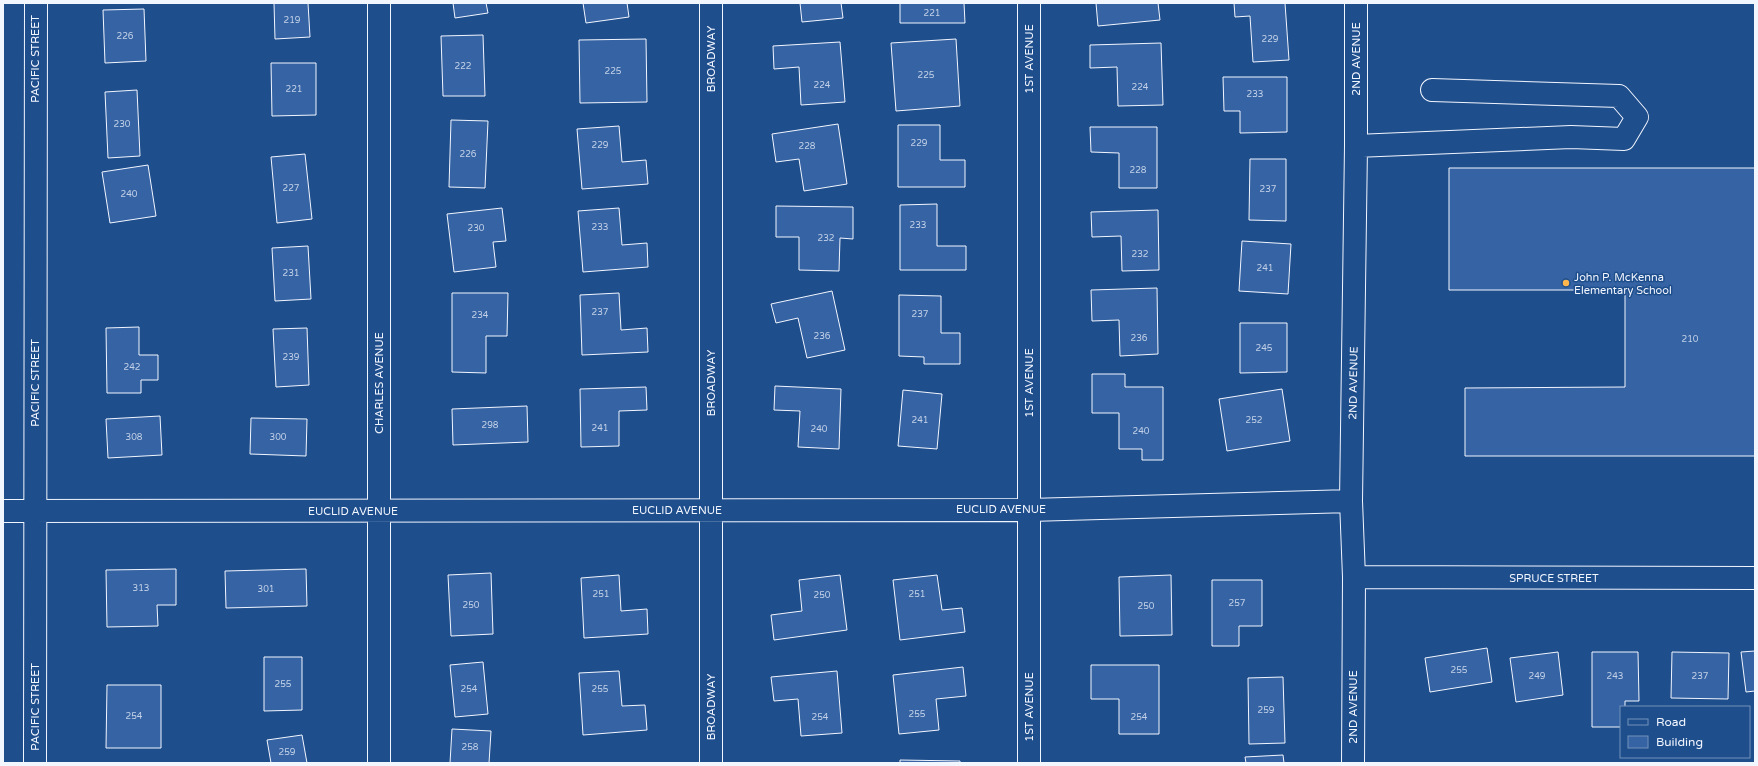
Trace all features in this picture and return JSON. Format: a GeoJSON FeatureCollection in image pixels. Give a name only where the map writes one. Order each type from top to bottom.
{"type":"FeatureCollection","features":[{"type":"Feature","properties":{"kind":"street","name":"PACIFIC STREET"},"geometry":{"type":"LineString","coordinates":[[35,763],[36,3]]}},
{"type":"Feature","properties":{"kind":"street","name":"CHARLES AVENUE"},"geometry":{"type":"LineString","coordinates":[[379,3],[379,763]]}},
{"type":"Feature","properties":{"kind":"street","name":"BROADWAY"},"geometry":{"type":"LineString","coordinates":[[711,3],[711,763]]}},
{"type":"Feature","properties":{"kind":"street","name":"1ST AVENUE"},"geometry":{"type":"LineString","coordinates":[[1029,3],[1029,763]]}},
{"type":"Feature","properties":{"kind":"street","name":"2ND AVENUE"},"geometry":{"type":"LineString","coordinates":[[1353,763],[1354,578],[1351,501],[1356,146],[1356,3]]}},
{"type":"Feature","properties":{"kind":"street"},"geometry":{"type":"LineString","coordinates":[[1356,146],[1571,137],[1624,139],[1637,117],[1619,96],[1432,90]]}},
{"type":"Feature","properties":{"kind":"street","name":"EUCLID AVENUE"},"geometry":{"type":"LineString","coordinates":[[3,511],[1029,510],[1351,501]]}},
{"type":"Feature","properties":{"kind":"street","name":"SPRUCE STREET"},"geometry":{"type":"LineString","coordinates":[[1354,578],[1755,578]]}},
{"type":"Feature","properties":{"kind":"building"},"geometry":{"type":"Polygon","coordinates":[[[274,3],[308,3],[310,37],[275,39],[274,3]]]}},
{"type":"Feature","properties":{"kind":"building"},"geometry":{"type":"Polygon","coordinates":[[[453,3],[486,3],[488,13],[455,18],[453,3]]]}},
{"type":"Feature","properties":{"kind":"building"},"geometry":{"type":"Polygon","coordinates":[[[583,3],[627,3],[629,17],[586,23],[583,3]]]}},
{"type":"Feature","properties":{"kind":"building"},"geometry":{"type":"Polygon","coordinates":[[[800,3],[841,3],[843,18],[802,22],[800,3]]]}},
{"type":"Feature","properties":{"kind":"building"},"geometry":{"type":"Polygon","coordinates":[[[900,3],[964,3],[965,23],[900,23],[900,3]]]}},
{"type":"Feature","properties":{"kind":"building"},"geometry":{"type":"Polygon","coordinates":[[[1096,3],[1158,3],[1160,20],[1098,26],[1096,3]]]}},
{"type":"Feature","properties":{"kind":"building"},"geometry":{"type":"Polygon","coordinates":[[[1234,3],[1285,3],[1289,60],[1253,62],[1250,16],[1235,17],[1234,3]]]}},
{"type":"Feature","properties":{"kind":"building"},"geometry":{"type":"Polygon","coordinates":[[[144,9],[146,61],[105,63],[103,10],[144,9]]]}},
{"type":"Feature","properties":{"kind":"building"},"geometry":{"type":"Polygon","coordinates":[[[483,35],[485,96],[443,96],[441,36],[483,35]]]}},
{"type":"Feature","properties":{"kind":"building"},"geometry":{"type":"Polygon","coordinates":[[[646,39],[647,102],[580,103],[579,40],[646,39]]]}},
{"type":"Feature","properties":{"kind":"building"},"geometry":{"type":"Polygon","coordinates":[[[956,39],[960,106],[896,111],[891,43],[956,39]]]}},
{"type":"Feature","properties":{"kind":"building"},"geometry":{"type":"Polygon","coordinates":[[[840,42],[845,102],[801,105],[799,67],[774,69],[773,46],[840,42]]]}},
{"type":"Feature","properties":{"kind":"building"},"geometry":{"type":"Polygon","coordinates":[[[1161,43],[1163,105],[1118,106],[1117,67],[1090,68],[1090,45],[1161,43]]]}},
{"type":"Feature","properties":{"kind":"building"},"geometry":{"type":"Polygon","coordinates":[[[271,63],[316,63],[316,115],[272,116],[271,63]]]}},
{"type":"Feature","properties":{"kind":"building"},"geometry":{"type":"Polygon","coordinates":[[[1223,77],[1287,77],[1287,132],[1240,133],[1240,111],[1224,111],[1223,77]]]}},
{"type":"Feature","properties":{"kind":"building"},"geometry":{"type":"Polygon","coordinates":[[[137,90],[140,156],[108,158],[105,92],[137,90]]]}},
{"type":"Feature","properties":{"kind":"building"},"geometry":{"type":"Polygon","coordinates":[[[451,120],[488,121],[485,188],[449,187],[451,120]]]}},
{"type":"Feature","properties":{"kind":"building"},"geometry":{"type":"Polygon","coordinates":[[[838,124],[847,184],[804,191],[799,159],[776,162],[772,134],[838,124]]]}},
{"type":"Feature","properties":{"kind":"building"},"geometry":{"type":"Polygon","coordinates":[[[898,125],[940,125],[940,160],[965,160],[965,187],[898,187],[898,125]]]}},
{"type":"Feature","properties":{"kind":"building"},"geometry":{"type":"Polygon","coordinates":[[[619,126],[622,162],[646,160],[648,184],[582,189],[577,129],[619,126]]]}},
{"type":"Feature","properties":{"kind":"building"},"geometry":{"type":"Polygon","coordinates":[[[1090,127],[1157,127],[1157,188],[1119,188],[1119,153],[1091,152],[1090,127]]]}},
{"type":"Feature","properties":{"kind":"building"},"geometry":{"type":"Polygon","coordinates":[[[305,154],[312,219],[277,223],[271,157],[305,154]]]}},
{"type":"Feature","properties":{"kind":"building"},"geometry":{"type":"Polygon","coordinates":[[[1250,159],[1286,159],[1286,221],[1249,220],[1250,159]]]}},
{"type":"Feature","properties":{"kind":"building"},"geometry":{"type":"Polygon","coordinates":[[[148,165],[156,216],[110,223],[102,172],[148,165]]]}},
{"type":"Feature","properties":{"kind":"building"},"geometry":{"type":"Polygon","coordinates":[[[1449,168],[1755,168],[1755,456],[1465,456],[1465,388],[1625,387],[1625,290],[1449,290],[1449,168]]]}},
{"type":"Feature","properties":{"kind":"building"},"geometry":{"type":"Polygon","coordinates":[[[937,204],[937,246],[966,246],[966,270],[900,270],[900,205],[937,204]]]}},
{"type":"Feature","properties":{"kind":"building"},"geometry":{"type":"Polygon","coordinates":[[[776,206],[853,207],[853,239],[840,238],[839,271],[799,270],[799,237],[776,237],[776,206]]]}},
{"type":"Feature","properties":{"kind":"building"},"geometry":{"type":"Polygon","coordinates":[[[502,208],[506,241],[493,242],[496,267],[454,272],[447,214],[502,208]]]}},
{"type":"Feature","properties":{"kind":"building"},"geometry":{"type":"Polygon","coordinates":[[[619,208],[622,245],[647,243],[648,267],[583,272],[578,211],[619,208]]]}},
{"type":"Feature","properties":{"kind":"building"},"geometry":{"type":"Polygon","coordinates":[[[1158,210],[1159,270],[1122,271],[1121,236],[1092,237],[1091,212],[1158,210]]]}},
{"type":"Feature","properties":{"kind":"building"},"geometry":{"type":"Polygon","coordinates":[[[1242,241],[1291,244],[1288,294],[1239,291],[1242,241]]]}},
{"type":"Feature","properties":{"kind":"building"},"geometry":{"type":"Polygon","coordinates":[[[308,246],[311,299],[275,301],[272,248],[308,246]]]}},
{"type":"Feature","properties":{"kind":"building"},"geometry":{"type":"Polygon","coordinates":[[[1157,288],[1158,354],[1120,356],[1119,320],[1092,321],[1091,290],[1157,288]]]}},
{"type":"Feature","properties":{"kind":"building"},"geometry":{"type":"Polygon","coordinates":[[[832,291],[845,350],[807,358],[798,318],[776,323],[771,304],[832,291]]]}},
{"type":"Feature","properties":{"kind":"building"},"geometry":{"type":"Polygon","coordinates":[[[452,293],[508,293],[507,336],[486,336],[486,373],[452,372],[452,293]]]}},
{"type":"Feature","properties":{"kind":"building"},"geometry":{"type":"Polygon","coordinates":[[[619,293],[621,330],[647,328],[648,352],[582,355],[580,295],[619,293]]]}},
{"type":"Feature","properties":{"kind":"building"},"geometry":{"type":"Polygon","coordinates":[[[899,295],[941,296],[941,333],[960,333],[960,364],[924,364],[924,357],[899,356],[899,295]]]}},
{"type":"Feature","properties":{"kind":"building"},"geometry":{"type":"Polygon","coordinates":[[[1240,323],[1287,323],[1287,372],[1240,373],[1240,323]]]}},
{"type":"Feature","properties":{"kind":"building"},"geometry":{"type":"Polygon","coordinates":[[[139,327],[139,355],[158,355],[158,380],[141,380],[141,393],[107,393],[106,328],[139,327]]]}},
{"type":"Feature","properties":{"kind":"building"},"geometry":{"type":"Polygon","coordinates":[[[307,328],[309,385],[276,387],[273,329],[307,328]]]}},
{"type":"Feature","properties":{"kind":"building"},"geometry":{"type":"Polygon","coordinates":[[[1092,374],[1125,374],[1125,387],[1163,387],[1163,460],[1142,460],[1142,449],[1119,449],[1119,413],[1092,413],[1092,374]]]}},
{"type":"Feature","properties":{"kind":"building"},"geometry":{"type":"Polygon","coordinates":[[[775,386],[841,389],[839,449],[798,447],[800,411],[774,410],[775,386]]]}},
{"type":"Feature","properties":{"kind":"building"},"geometry":{"type":"Polygon","coordinates":[[[646,387],[647,410],[619,411],[619,446],[581,447],[580,389],[646,387]]]}},
{"type":"Feature","properties":{"kind":"building"},"geometry":{"type":"Polygon","coordinates":[[[1282,389],[1290,441],[1227,451],[1219,399],[1282,389]]]}},
{"type":"Feature","properties":{"kind":"building"},"geometry":{"type":"Polygon","coordinates":[[[903,390],[942,394],[937,449],[898,446],[903,390]]]}},
{"type":"Feature","properties":{"kind":"building"},"geometry":{"type":"Polygon","coordinates":[[[527,406],[528,442],[453,445],[452,409],[527,406]]]}},
{"type":"Feature","properties":{"kind":"building"},"geometry":{"type":"Polygon","coordinates":[[[160,416],[162,455],[108,458],[106,419],[160,416]]]}},
{"type":"Feature","properties":{"kind":"building"},"geometry":{"type":"Polygon","coordinates":[[[251,418],[307,419],[306,456],[250,454],[251,418]]]}},
{"type":"Feature","properties":{"kind":"building"},"geometry":{"type":"Polygon","coordinates":[[[176,569],[176,605],[157,605],[158,626],[107,627],[106,570],[176,569]]]}},
{"type":"Feature","properties":{"kind":"building"},"geometry":{"type":"Polygon","coordinates":[[[306,569],[307,606],[226,608],[225,571],[306,569]]]}},
{"type":"Feature","properties":{"kind":"building"},"geometry":{"type":"Polygon","coordinates":[[[491,573],[493,634],[451,636],[448,575],[491,573]]]}},
{"type":"Feature","properties":{"kind":"building"},"geometry":{"type":"Polygon","coordinates":[[[619,575],[621,611],[647,609],[648,634],[584,638],[581,578],[619,575]]]}},
{"type":"Feature","properties":{"kind":"building"},"geometry":{"type":"Polygon","coordinates":[[[840,575],[847,630],[774,640],[771,615],[802,611],[799,580],[840,575]]]}},
{"type":"Feature","properties":{"kind":"building"},"geometry":{"type":"Polygon","coordinates":[[[937,575],[942,610],[962,608],[965,632],[900,640],[893,580],[937,575]]]}},
{"type":"Feature","properties":{"kind":"building"},"geometry":{"type":"Polygon","coordinates":[[[1171,575],[1172,635],[1120,636],[1119,577],[1171,575]]]}},
{"type":"Feature","properties":{"kind":"building"},"geometry":{"type":"Polygon","coordinates":[[[1212,580],[1262,580],[1262,626],[1239,626],[1239,646],[1212,646],[1212,580]]]}},
{"type":"Feature","properties":{"kind":"building"},"geometry":{"type":"Polygon","coordinates":[[[1487,648],[1492,682],[1430,692],[1425,658],[1487,648]]]}},
{"type":"Feature","properties":{"kind":"building"},"geometry":{"type":"Polygon","coordinates":[[[1755,651],[1755,691],[1746,692],[1741,652],[1755,651]]]}},
{"type":"Feature","properties":{"kind":"building"},"geometry":{"type":"Polygon","coordinates":[[[1558,652],[1563,695],[1516,702],[1510,658],[1558,652]]]}},
{"type":"Feature","properties":{"kind":"building"},"geometry":{"type":"Polygon","coordinates":[[[1592,652],[1638,652],[1639,701],[1625,701],[1625,706],[1620,706],[1620,727],[1592,727],[1592,652]]]}},
{"type":"Feature","properties":{"kind":"building"},"geometry":{"type":"Polygon","coordinates":[[[1672,652],[1729,653],[1728,699],[1671,698],[1672,652]]]}},
{"type":"Feature","properties":{"kind":"building"},"geometry":{"type":"Polygon","coordinates":[[[264,657],[302,657],[302,710],[264,711],[264,657]]]}},
{"type":"Feature","properties":{"kind":"building"},"geometry":{"type":"Polygon","coordinates":[[[483,662],[488,714],[455,717],[450,665],[483,662]]]}},
{"type":"Feature","properties":{"kind":"building"},"geometry":{"type":"Polygon","coordinates":[[[1091,665],[1159,665],[1159,734],[1119,734],[1119,699],[1091,699],[1091,665]]]}},
{"type":"Feature","properties":{"kind":"building"},"geometry":{"type":"Polygon","coordinates":[[[963,667],[966,696],[936,699],[939,730],[899,734],[893,675],[963,667]]]}},
{"type":"Feature","properties":{"kind":"building"},"geometry":{"type":"Polygon","coordinates":[[[619,671],[622,706],[645,705],[647,730],[583,735],[579,673],[619,671]]]}},
{"type":"Feature","properties":{"kind":"building"},"geometry":{"type":"Polygon","coordinates":[[[837,671],[842,733],[801,736],[798,699],[774,701],[771,677],[837,671]]]}},
{"type":"Feature","properties":{"kind":"building"},"geometry":{"type":"Polygon","coordinates":[[[1283,677],[1285,743],[1249,744],[1248,678],[1283,677]]]}},
{"type":"Feature","properties":{"kind":"building"},"geometry":{"type":"Polygon","coordinates":[[[107,685],[161,685],[161,748],[106,748],[107,685]]]}},
{"type":"Feature","properties":{"kind":"building"},"geometry":{"type":"Polygon","coordinates":[[[452,729],[491,731],[489,763],[450,763],[452,729]]]}},
{"type":"Feature","properties":{"kind":"building"},"geometry":{"type":"Polygon","coordinates":[[[302,735],[307,763],[271,763],[267,740],[302,735]]]}},
{"type":"Feature","properties":{"kind":"building"},"geometry":{"type":"Polygon","coordinates":[[[1283,755],[1284,763],[1246,763],[1245,757],[1283,755]]]}},
{"type":"Feature","properties":{"kind":"building"},"geometry":{"type":"Polygon","coordinates":[[[900,760],[960,761],[960,763],[900,763],[900,760]]]}},
{"type":"Feature","properties":{"kind":"place","name":"John P. McKenna Elementary School"},"geometry":{"type":"Point","coordinates":[1566,283]}}]}
